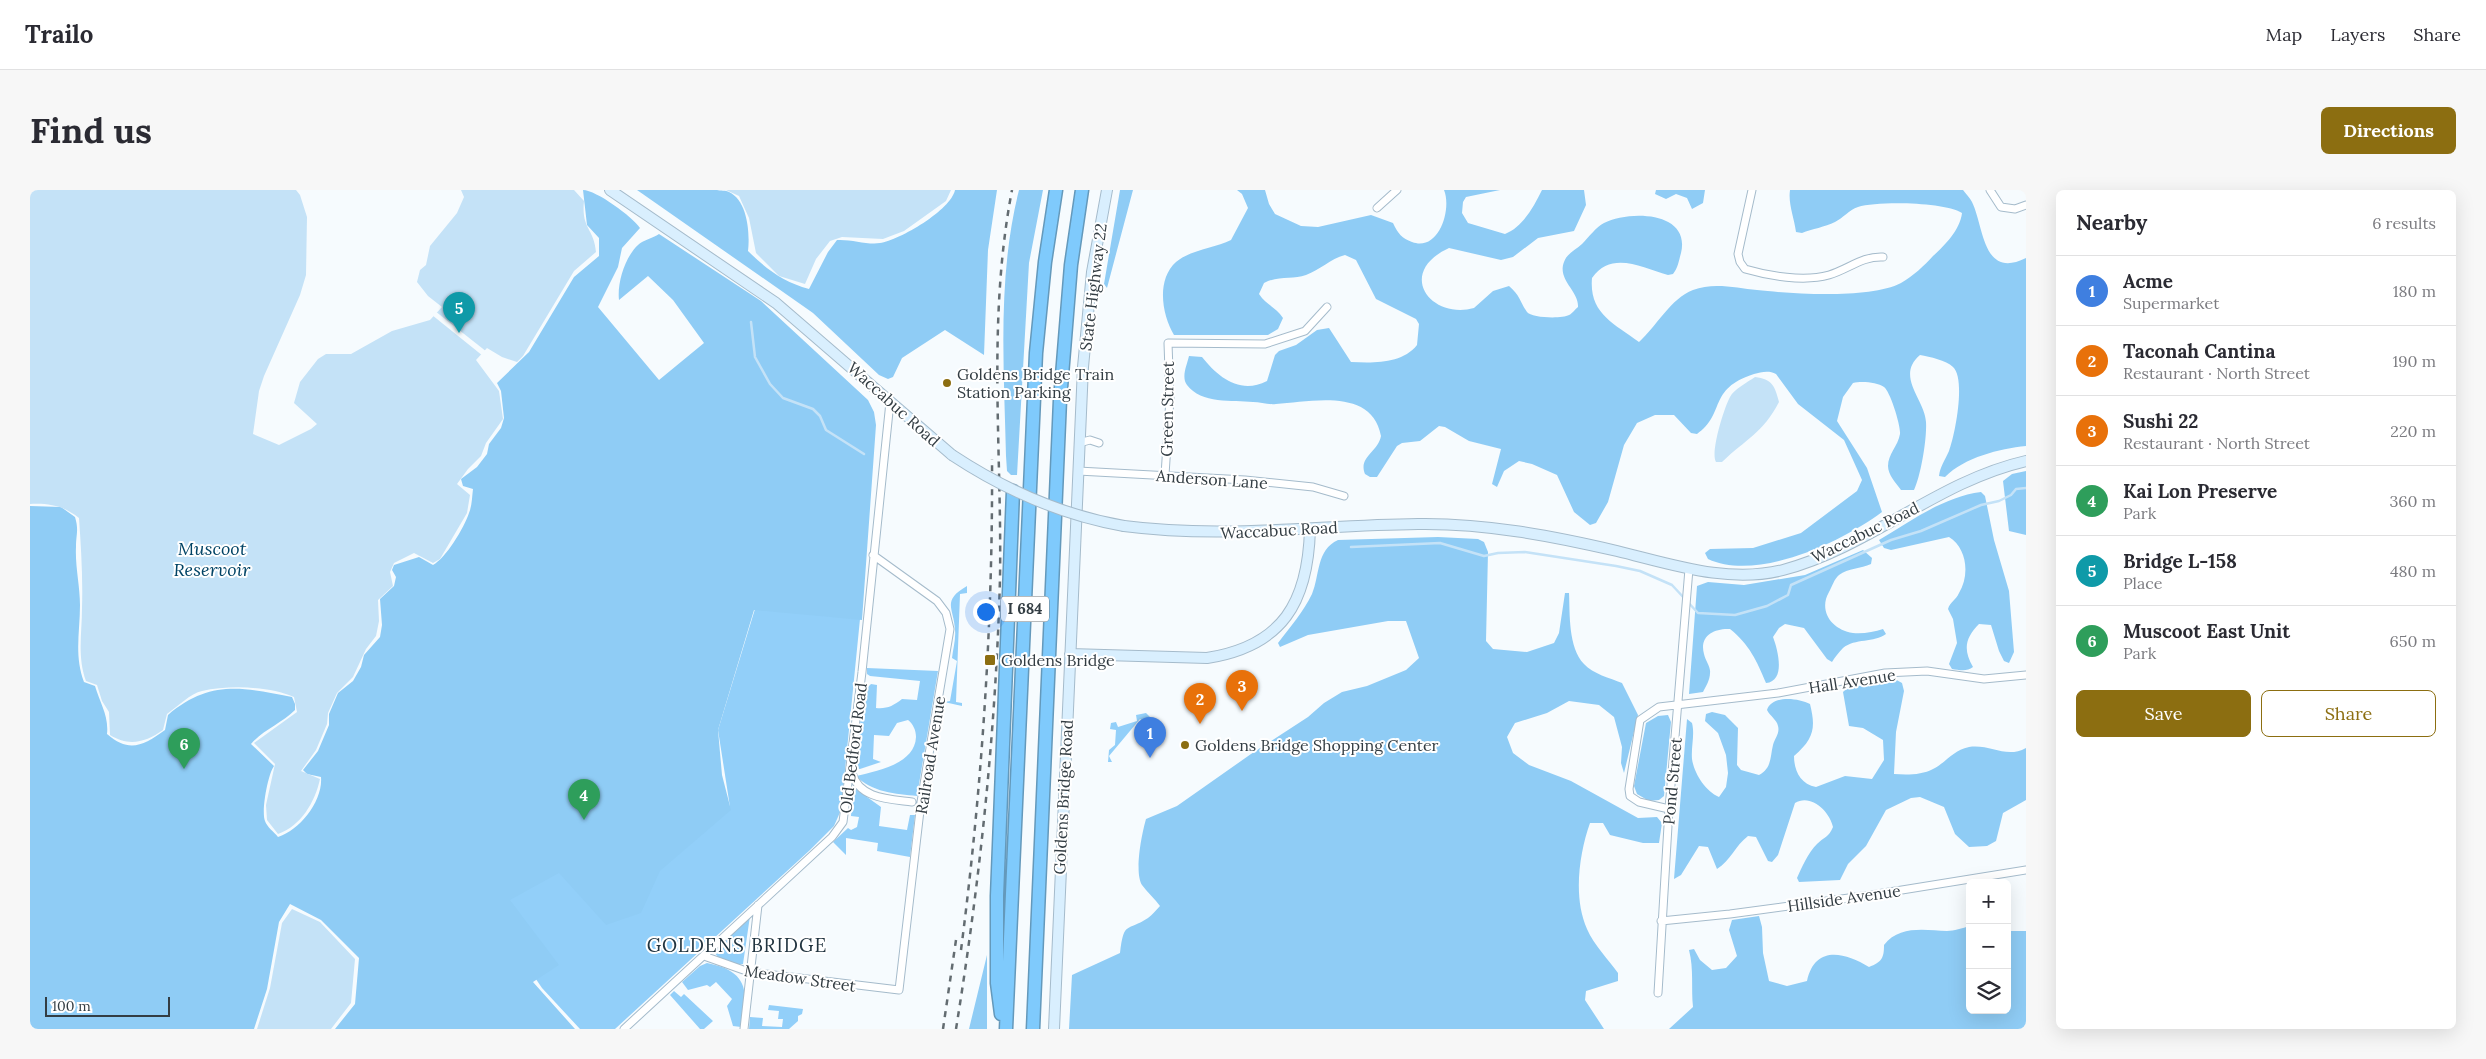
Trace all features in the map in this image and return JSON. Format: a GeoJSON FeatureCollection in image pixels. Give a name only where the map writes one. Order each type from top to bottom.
{"type":"FeatureCollection","features":[{"type":"Feature","properties":{"kind":"highway","name":"I 684"},"geometry":{"type":"LineString","coordinates":[[1004,1029],[1036,353],[1045,262],[1056,190]]}},
{"type":"Feature","properties":{"kind":"highway","name":"I 684"},"geometry":{"type":"LineString","coordinates":[[1033,1029],[1060,400],[1071,266],[1082,190]]}},
{"type":"Feature","properties":{"kind":"highway"},"geometry":{"type":"LineString","coordinates":[[1004,1029],[996,983],[997,887],[1013,491]]}},
{"type":"Feature","properties":{"kind":"main road","name":"Waccabuc Road"},"geometry":{"type":"LineString","coordinates":[[610,190],[776,302],[828,345],[952,455],[1013,491],[1058,510],[1124,526],[1202,533],[1420,524],[1478,527],[1580,544],[1690,569],[1731,574],[1759,574],[1784,570],[1839,548],[1978,476],[2026,461]]}},
{"type":"Feature","properties":{"kind":"main road","name":"State Highway 22"},"geometry":{"type":"LineString","coordinates":[[1074,564],[1079,443],[1089,302],[1107,190]]}},
{"type":"Feature","properties":{"kind":"main road"},"geometry":{"type":"LineString","coordinates":[[1070,654],[1207,658],[1223,656],[1253,645],[1281,622],[1299,597],[1308,567],[1310,528]]}},
{"type":"Feature","properties":{"kind":"main road","name":"Goldens Bridge Road"},"geometry":{"type":"LineString","coordinates":[[1054,1029],[1074,564]]}},
{"type":"Feature","properties":{"kind":"street"},"geometry":{"type":"LineString","coordinates":[[1377,208],[1397,190]]}},
{"type":"Feature","properties":{"kind":"street"},"geometry":{"type":"LineString","coordinates":[[1752,190],[1738,254],[1740,262],[1745,269],[1802,277],[1816,277],[1830,275],[1865,258],[1884,257]]}},
{"type":"Feature","properties":{"kind":"street"},"geometry":{"type":"LineString","coordinates":[[1990,190],[2001,207],[2015,209],[2026,205]]}},
{"type":"Feature","properties":{"kind":"street","name":"Green Street"},"geometry":{"type":"LineString","coordinates":[[1165,475],[1170,399],[1168,343],[1265,344],[1305,331],[1327,307]]}},
{"type":"Feature","properties":{"kind":"street","name":"Old Bedford Road"},"geometry":{"type":"LineString","coordinates":[[624,1029],[832,836],[843,822],[890,402]]}},
{"type":"Feature","properties":{"kind":"street"},"geometry":{"type":"LineString","coordinates":[[1079,443],[1090,440],[1100,443]]}},
{"type":"Feature","properties":{"kind":"street","name":"Anderson Lane"},"geometry":{"type":"LineString","coordinates":[[1078,471],[1165,475],[1313,487],[1344,496]]}},
{"type":"Feature","properties":{"kind":"street","name":"Railroad Avenue"},"geometry":{"type":"LineString","coordinates":[[873,555],[937,601],[946,613],[950,629],[921,802],[899,990]]}},
{"type":"Feature","properties":{"kind":"street","name":"Pond Street"},"geometry":{"type":"LineString","coordinates":[[1658,993],[1669,809],[1690,569]]}},
{"type":"Feature","properties":{"kind":"street","name":"Hall Avenue"},"geometry":{"type":"LineString","coordinates":[[1669,809],[1634,799],[1630,796],[1629,780],[1640,720],[1659,708],[1778,693],[1885,673],[1927,671],[1984,679],[2026,675]]}},
{"type":"Feature","properties":{"kind":"street"},"geometry":{"type":"LineString","coordinates":[[850,768],[854,781],[866,792],[889,799],[912,802]]}},
{"type":"Feature","properties":{"kind":"street","name":"Hillside Avenue"},"geometry":{"type":"LineString","coordinates":[[1661,921],[1730,914],[1871,895],[2026,870]]}},
{"type":"Feature","properties":{"kind":"street"},"geometry":{"type":"LineString","coordinates":[[744,1029],[758,905]]}},
{"type":"Feature","properties":{"kind":"street","name":"Meadow Street"},"geometry":{"type":"LineString","coordinates":[[704,956],[749,972],[899,990]]}},
{"type":"Feature","properties":{"kind":"shaded area"},"geometry":{"type":"Polygon","coordinates":[[[583,190],[596,194],[614,205],[630,217],[640,228],[622,248],[618,267],[598,307],[659,380],[704,343],[673,300],[648,276],[619,300],[619,286],[629,256],[640,243],[659,234],[761,301],[868,400],[874,412],[876,425],[862,620],[754,610],[718,730],[722,775],[731,810],[660,871],[641,913],[606,925],[559,873],[510,900],[559,965],[533,982],[575,1029],[335,1029],[355,1004],[359,958],[321,920],[290,904],[279,922],[267,989],[254,1029],[30,1029],[30,506],[61,507],[75,517],[80,605],[79,662],[84,682],[95,686],[105,715],[107,734],[115,740],[122,744],[136,745],[150,740],[165,730],[168,715],[183,704],[212,691],[242,689],[292,697],[295,710],[251,744],[274,766],[266,793],[265,821],[278,837],[286,833],[302,821],[318,796],[321,777],[307,774],[303,770],[318,751],[329,725],[329,714],[338,693],[353,681],[361,667],[364,655],[380,637],[382,625],[380,599],[394,586],[396,577],[392,570],[394,565],[419,557],[433,565],[454,542],[467,519],[472,501],[473,489],[463,486],[461,479],[477,467],[487,454],[489,444],[501,428],[504,418],[501,391],[497,383],[529,352],[574,277],[599,256],[599,238],[587,225],[583,190]]]}},
{"type":"Feature","properties":{"kind":"shaded area"},"geometry":{"type":"Polygon","coordinates":[[[637,190],[717,190],[729,192],[735,196],[744,210],[749,236],[748,251],[776,275],[809,289],[828,252],[837,240],[864,243],[889,241],[924,223],[935,215],[951,198],[955,190],[997,190],[988,250],[984,355],[945,330],[902,358],[893,377],[888,379],[879,375],[813,313],[637,190]]]}},
{"type":"Feature","properties":{"kind":"shaded area"},"geometry":{"type":"Polygon","coordinates":[[[1019,190],[1043,190],[1029,263],[1017,475],[1011,475],[1007,471],[1003,356],[1007,256],[1019,190]]]}},
{"type":"Feature","properties":{"kind":"shaded area"},"geometry":{"type":"Polygon","coordinates":[[[1120,190],[1133,190],[1107,288],[1104,284],[1120,190]]]}},
{"type":"Feature","properties":{"kind":"shaded area"},"geometry":{"type":"Polygon","coordinates":[[[1237,190],[1265,190],[1269,204],[1275,214],[1301,226],[1318,227],[1371,215],[1393,223],[1399,233],[1406,239],[1421,243],[1430,241],[1441,227],[1446,208],[1444,190],[1500,190],[1466,197],[1463,202],[1462,213],[1468,223],[1505,234],[1523,221],[1542,190],[1584,190],[1586,205],[1574,231],[1538,238],[1513,257],[1501,260],[1449,248],[1433,258],[1424,270],[1422,281],[1425,292],[1433,301],[1444,307],[1458,310],[1474,308],[1493,291],[1509,286],[1515,292],[1527,312],[1534,316],[1547,317],[1565,316],[1578,307],[1575,296],[1563,274],[1564,262],[1567,256],[1598,227],[1604,223],[1628,216],[1656,217],[1668,222],[1677,229],[1682,239],[1681,253],[1673,274],[1668,275],[1628,263],[1618,263],[1600,270],[1592,278],[1594,300],[1599,309],[1612,323],[1639,342],[1678,299],[1693,290],[1709,286],[1790,293],[1831,294],[1870,291],[1901,283],[1918,271],[1947,242],[1955,231],[1962,213],[1953,209],[1926,205],[1895,203],[1867,205],[1855,208],[1831,224],[1802,233],[1796,232],[1790,205],[1790,190],[1963,190],[1972,202],[1987,247],[1993,256],[2001,262],[2012,263],[2026,258],[2026,446],[1983,455],[1962,464],[1945,477],[1939,476],[1954,433],[1959,383],[1957,373],[1953,367],[1938,359],[1920,355],[1913,363],[1910,371],[1913,388],[1926,422],[1924,447],[1914,490],[1901,490],[1888,469],[1888,462],[1900,434],[1897,417],[1889,395],[1884,387],[1877,384],[1853,383],[1843,397],[1837,421],[1867,468],[1882,512],[1865,524],[1822,546],[1774,562],[1750,566],[1728,565],[1708,559],[1705,553],[1710,549],[1753,548],[1801,533],[1857,491],[1862,480],[1844,440],[1798,404],[1776,374],[1771,372],[1754,374],[1739,380],[1729,387],[1723,394],[1712,418],[1697,434],[1691,433],[1674,415],[1655,415],[1637,423],[1624,445],[1608,502],[1596,523],[1590,525],[1574,512],[1557,475],[1532,464],[1519,461],[1504,471],[1497,487],[1492,484],[1501,449],[1469,441],[1445,427],[1439,426],[1420,441],[1402,443],[1397,446],[1377,477],[1370,477],[1365,474],[1364,463],[1379,442],[1381,436],[1375,420],[1366,410],[1353,404],[1338,401],[1322,400],[1273,404],[1218,400],[1200,395],[1193,391],[1185,382],[1185,371],[1189,356],[1202,357],[1215,371],[1230,382],[1248,386],[1257,385],[1267,381],[1275,355],[1279,351],[1296,345],[1317,330],[1329,328],[1351,362],[1378,362],[1396,359],[1404,356],[1417,345],[1419,324],[1416,319],[1376,299],[1356,260],[1345,255],[1306,275],[1275,279],[1264,283],[1259,294],[1283,318],[1278,329],[1268,335],[1174,335],[1166,318],[1164,308],[1163,288],[1166,278],[1170,269],[1182,258],[1231,240],[1248,208],[1242,194],[1237,190]]]}},
{"type":"Feature","properties":{"kind":"shaded area"},"geometry":{"type":"Polygon","coordinates":[[[1656,190],[1705,190],[1703,203],[1692,209],[1687,198],[1676,194],[1666,199],[1655,194],[1656,190]]]}},
{"type":"Feature","properties":{"kind":"shaded area"},"geometry":{"type":"Polygon","coordinates":[[[2026,471],[2026,535],[2009,531],[2003,481],[2012,474],[2026,471]]]}},
{"type":"Feature","properties":{"kind":"shaded area"},"geometry":{"type":"Polygon","coordinates":[[[1981,492],[1985,496],[1994,540],[2009,591],[2014,652],[2009,663],[2004,661],[1991,625],[1979,624],[1968,639],[1967,644],[1968,655],[1973,667],[1966,670],[1957,670],[1952,669],[1949,664],[1957,643],[1953,619],[1948,609],[1958,595],[1965,578],[1965,562],[1960,548],[1949,537],[1891,550],[1884,548],[1879,540],[1940,504],[1981,492]]]}},
{"type":"Feature","properties":{"kind":"shaded area"},"geometry":{"type":"Polygon","coordinates":[[[1438,537],[1478,539],[1484,542],[1488,552],[1486,641],[1493,649],[1527,652],[1554,643],[1559,633],[1565,593],[1569,593],[1572,640],[1579,657],[1592,670],[1622,683],[1638,715],[1624,773],[1621,763],[1622,747],[1614,717],[1599,705],[1569,701],[1547,713],[1515,723],[1507,737],[1513,753],[1529,765],[1571,781],[1638,818],[1657,817],[1662,823],[1659,843],[1643,843],[1610,835],[1603,823],[1590,823],[1586,835],[1579,876],[1580,904],[1583,917],[1593,941],[1618,973],[1618,981],[1586,991],[1585,1000],[1604,1029],[1069,1029],[1072,975],[1120,953],[1125,931],[1148,918],[1160,906],[1142,885],[1140,879],[1140,852],[1146,819],[1177,806],[1342,692],[1367,686],[1406,670],[1419,658],[1406,621],[1388,621],[1308,635],[1280,647],[1278,643],[1301,613],[1312,594],[1322,556],[1326,550],[1338,540],[1438,537]]]}},
{"type":"Feature","properties":{"kind":"shaded area"},"geometry":{"type":"Polygon","coordinates":[[[1863,550],[1872,558],[1871,564],[1846,571],[1837,577],[1826,599],[1826,613],[1833,624],[1845,631],[1861,633],[1883,629],[1886,634],[1876,639],[1848,645],[1832,662],[1827,659],[1804,628],[1785,624],[1779,628],[1773,637],[1777,649],[1778,671],[1772,681],[1766,683],[1756,660],[1737,635],[1730,629],[1718,630],[1709,634],[1704,642],[1704,654],[1710,671],[1708,683],[1703,692],[1689,694],[1697,586],[1708,582],[1744,585],[1805,575],[1863,550]]]}},
{"type":"Feature","properties":{"kind":"shaded area"},"geometry":{"type":"Polygon","coordinates":[[[967,586],[967,593],[960,594],[956,702],[962,703],[962,706],[944,702],[950,701],[957,661],[952,658],[955,633],[951,605],[954,596],[967,586]]]}},
{"type":"Feature","properties":{"kind":"shaded area"},"geometry":{"type":"Polygon","coordinates":[[[755,609],[860,619],[841,810],[834,826],[810,850],[615,1029],[580,1029],[542,988],[436,831],[673,801],[730,807],[718,730],[755,609]]]}},
{"type":"Feature","properties":{"kind":"shaded area"},"geometry":{"type":"Polygon","coordinates":[[[867,668],[938,671],[917,796],[876,789],[856,776],[884,769],[902,760],[914,746],[916,737],[914,727],[908,720],[897,723],[889,736],[874,735],[873,759],[881,762],[860,769],[855,768],[863,699],[867,688],[871,684],[877,685],[876,708],[883,708],[893,705],[902,699],[917,700],[920,681],[870,676],[867,674],[867,668]]]}},
{"type":"Feature","properties":{"kind":"shaded area"},"geometry":{"type":"Polygon","coordinates":[[[1893,678],[1902,683],[1904,691],[1896,732],[1894,774],[1914,774],[1929,771],[1954,753],[1969,747],[1984,747],[2005,752],[2019,751],[2026,748],[2026,800],[2003,813],[1996,841],[1987,846],[1969,847],[1955,834],[1944,807],[1920,797],[1911,798],[1886,810],[1866,846],[1848,864],[1840,880],[1799,882],[1797,878],[1808,856],[1817,844],[1830,833],[1833,827],[1824,810],[1807,800],[1795,803],[1778,855],[1772,862],[1768,861],[1756,837],[1748,836],[1717,869],[1708,847],[1699,846],[1681,875],[1674,879],[1687,719],[1692,723],[1693,727],[1692,759],[1695,770],[1705,786],[1719,797],[1726,787],[1728,773],[1726,755],[1718,733],[1705,721],[1706,714],[1712,712],[1725,715],[1738,728],[1737,765],[1741,770],[1759,775],[1768,766],[1778,731],[1776,722],[1767,710],[1774,702],[1786,699],[1799,700],[1810,704],[1812,712],[1812,733],[1806,744],[1794,756],[1795,766],[1802,780],[1816,787],[1845,776],[1872,779],[1884,760],[1883,740],[1863,728],[1849,726],[1843,692],[1846,689],[1893,678]]]}},
{"type":"Feature","properties":{"kind":"shaded area"},"geometry":{"type":"Polygon","coordinates":[[[1146,713],[1150,717],[1145,722],[1140,719],[1109,756],[1112,762],[1108,762],[1109,750],[1115,745],[1116,730],[1110,729],[1111,723],[1116,722],[1118,727],[1137,721],[1136,715],[1146,713]]]}},
{"type":"Feature","properties":{"kind":"shaded area"},"geometry":{"type":"Polygon","coordinates":[[[1668,715],[1671,722],[1664,796],[1659,800],[1649,801],[1637,794],[1634,786],[1646,723],[1658,716],[1668,715]]]}},
{"type":"Feature","properties":{"kind":"shaded area"},"geometry":{"type":"Polygon","coordinates":[[[853,787],[881,807],[879,826],[907,830],[910,815],[915,815],[910,857],[877,851],[878,843],[846,838],[846,855],[833,842],[848,828],[851,830],[857,827],[859,817],[851,816],[853,787]]]}},
{"type":"Feature","properties":{"kind":"shaded area"},"geometry":{"type":"Polygon","coordinates":[[[750,916],[743,964],[723,960],[714,952],[750,916]]]}},
{"type":"Feature","properties":{"kind":"shaded area"},"geometry":{"type":"Polygon","coordinates":[[[1759,916],[1762,927],[1763,953],[1769,981],[1787,986],[1807,981],[1811,969],[1824,957],[1841,955],[1869,967],[1879,961],[1883,956],[1884,945],[1897,934],[1913,930],[1950,931],[1966,927],[1966,1014],[2011,1014],[2011,931],[2026,931],[2026,1029],[1669,1029],[1693,1007],[1689,950],[1694,949],[1700,960],[1712,970],[1726,968],[1737,956],[1729,930],[1732,920],[1759,916]]]}},
{"type":"Feature","properties":{"kind":"shaded area"},"geometry":{"type":"Polygon","coordinates":[[[987,955],[987,1029],[969,1029],[987,955]]]}},
{"type":"Feature","properties":{"kind":"shaded area"},"geometry":{"type":"Polygon","coordinates":[[[707,963],[731,971],[742,984],[745,993],[745,1003],[741,1027],[733,1026],[727,1006],[732,999],[716,982],[710,987],[707,985],[688,990],[682,982],[700,966],[707,963]]]}},
{"type":"Feature","properties":{"kind":"shaded area"},"geometry":{"type":"Polygon","coordinates":[[[674,991],[681,997],[684,994],[713,1021],[704,1029],[700,1029],[670,995],[674,991]]]}},
{"type":"Feature","properties":{"kind":"shaded area"},"geometry":{"type":"Polygon","coordinates":[[[769,1005],[803,1009],[802,1014],[798,1016],[798,1021],[789,1029],[749,1029],[750,1017],[763,1018],[762,1026],[782,1027],[783,1019],[778,1019],[779,1011],[768,1010],[769,1005]]]}},
{"type":"Feature","properties":{"kind":"water","name":"Muscoot Reservoir"},"geometry":{"type":"Polygon","coordinates":[[[30,190],[296,190],[300,195],[307,217],[306,275],[300,295],[259,391],[253,434],[279,445],[317,424],[294,403],[300,382],[318,359],[326,354],[351,354],[392,331],[430,320],[442,307],[428,296],[417,282],[420,270],[426,265],[430,246],[457,213],[464,197],[461,190],[574,190],[584,201],[584,217],[593,238],[596,252],[574,271],[523,356],[517,362],[502,357],[487,348],[476,360],[499,391],[503,419],[486,443],[481,456],[457,484],[470,495],[467,513],[440,559],[433,563],[414,553],[394,563],[390,572],[393,586],[378,600],[379,621],[376,636],[366,649],[353,677],[337,693],[328,713],[327,724],[316,750],[301,771],[320,779],[315,796],[300,819],[294,825],[278,834],[267,820],[266,805],[275,764],[254,743],[297,712],[294,697],[273,691],[236,687],[198,692],[167,714],[163,730],[150,738],[131,742],[117,739],[110,735],[109,712],[102,701],[97,685],[86,681],[81,654],[82,585],[79,518],[56,506],[30,504],[30,190]]]}},
{"type":"Feature","properties":{"kind":"water"},"geometry":{"type":"Polygon","coordinates":[[[726,190],[951,190],[946,201],[904,231],[883,239],[842,237],[830,241],[816,259],[805,284],[779,276],[756,253],[749,218],[739,196],[726,190]]]}},
{"type":"Feature","properties":{"kind":"water"},"geometry":{"type":"Polygon","coordinates":[[[1755,377],[1772,384],[1779,402],[1767,421],[1754,435],[1722,462],[1716,462],[1716,440],[1727,403],[1735,391],[1755,377]]]}},
{"type":"Feature","properties":{"kind":"water"},"geometry":{"type":"Polygon","coordinates":[[[292,909],[320,922],[355,959],[351,1003],[331,1029],[257,1029],[270,988],[282,923],[292,909]]]}},
{"type":"Feature","properties":{"kind":"pier"},"geometry":{"type":"Polygon","coordinates":[[[435,311],[487,352],[483,356],[432,315],[435,311]]]}},
{"type":"Feature","properties":{"kind":"waterway"},"geometry":{"type":"LineString","coordinates":[[751,322],[755,357],[770,384],[783,398],[813,409],[820,416],[826,430],[864,454]]}},
{"type":"Feature","properties":{"kind":"waterway"},"geometry":{"type":"LineString","coordinates":[[1351,547],[1440,543],[1484,556],[1498,553],[1525,552],[1616,566],[1640,571],[1672,585],[1698,613],[1735,615],[1767,606],[1788,595],[1791,585],[1891,540],[1921,531],[1981,505],[1999,501],[2011,495],[2016,489],[2026,488]]}},
{"type":"Feature","properties":{"kind":"railway"},"geometry":{"type":"LineString","coordinates":[[956,1029],[965,973],[986,804],[995,691],[1000,578],[998,336],[1004,239],[1012,190]]}},
{"type":"Feature","properties":{"kind":"railway"},"geometry":{"type":"LineString","coordinates":[[961,950],[975,828],[985,705],[991,582],[992,459]]}},
{"type":"Feature","properties":{"kind":"railway"},"geometry":{"type":"LineString","coordinates":[[943,1029],[956,940]]}},
{"type":"Feature","properties":{"kind":"place","name":"Bridge L-158"},"geometry":{"type":"Point","coordinates":[459,333]}},
{"type":"Feature","properties":{"kind":"place","name":"Goldens Bridge Train Station Parking"},"geometry":{"type":"Point","coordinates":[947,383]}},
{"type":"Feature","properties":{"kind":"place","name":"Goldens Bridge"},"geometry":{"type":"Point","coordinates":[990,660]}},
{"type":"Feature","properties":{"kind":"place","name":"Sushi 22"},"geometry":{"type":"Point","coordinates":[1242,711]}},
{"type":"Feature","properties":{"kind":"place","name":"Taconah Cantina"},"geometry":{"type":"Point","coordinates":[1200,724]}},
{"type":"Feature","properties":{"kind":"place","name":"Goldens Bridge Shopping Center"},"geometry":{"type":"Point","coordinates":[1185,745]}},
{"type":"Feature","properties":{"kind":"place","name":"Acme"},"geometry":{"type":"Point","coordinates":[1150,758]}},
{"type":"Feature","properties":{"kind":"place","name":"Muscoot East Unit"},"geometry":{"type":"Point","coordinates":[184,769]}},
{"type":"Feature","properties":{"kind":"place","name":"Kai Lon Preserve"},"geometry":{"type":"Point","coordinates":[584,820]}},
{"type":"Feature","properties":{"kind":"district","name":"GOLDENS BRIDGE"},"geometry":{"type":"Point","coordinates":[737,945]}}]}
